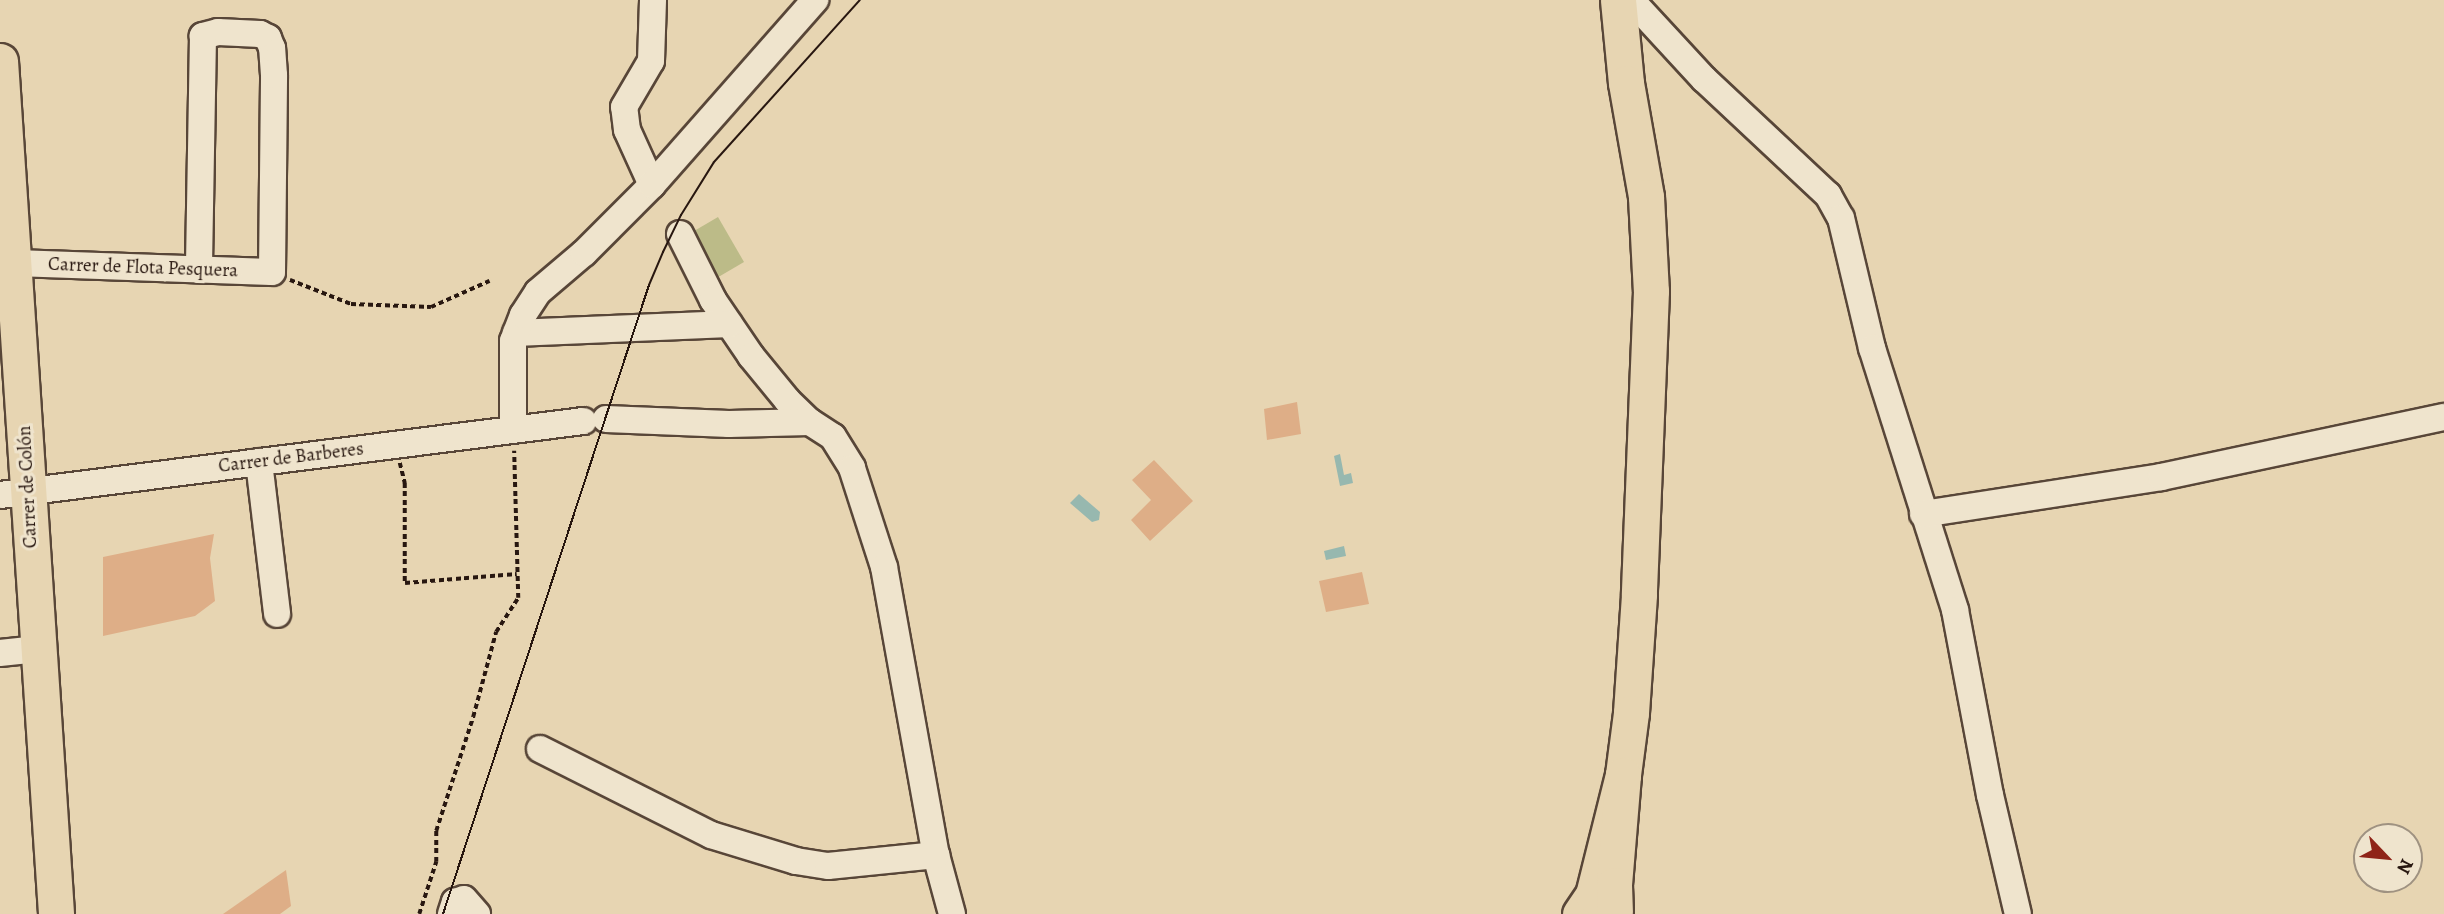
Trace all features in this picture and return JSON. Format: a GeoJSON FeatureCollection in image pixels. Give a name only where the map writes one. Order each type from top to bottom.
{"type":"FeatureCollection","features":[{"type":"Feature","properties":{"kind":"main road"},"geometry":{"type":"LineString","coordinates":[[1600,912],[1614,886],[1623,775],[1632,713],[1651,291],[1646,197],[1626,83],[1618,0]]}},
{"type":"Feature","properties":{"kind":"main road","name":"Carrer de Colón"},"geometry":{"type":"LineString","coordinates":[[0,61],[14,263],[14,494],[38,649],[56,914]]}},
{"type":"Feature","properties":{"kind":"street"},"geometry":{"type":"LineString","coordinates":[[652,185],[626,130],[624,107],[652,61],[653,0]]}},
{"type":"Feature","properties":{"kind":"street"},"geometry":{"type":"LineString","coordinates":[[513,430],[512,374],[516,333],[523,315],[538,292],[584,253],[652,185],[815,0]]}},
{"type":"Feature","properties":{"kind":"street"},"geometry":{"type":"LineString","coordinates":[[1631,0],[1704,79],[1821,188],[1836,206],[1872,348],[1955,610],[1990,795],[2018,914]]}},
{"type":"Feature","properties":{"kind":"street"},"geometry":{"type":"LineString","coordinates":[[200,268],[203,36],[218,32],[260,33],[268,38],[272,48],[272,272]]}},
{"type":"Feature","properties":{"kind":"street"},"geometry":{"type":"LineString","coordinates":[[680,234],[713,300],[773,384],[810,422],[833,437],[852,468],[884,567],[936,855],[952,914]]}},
{"type":"Feature","properties":{"kind":"street","name":"Carrer de Flota Pesquera"},"geometry":{"type":"LineString","coordinates":[[14,263],[272,272]]}},
{"type":"Feature","properties":{"kind":"street"},"geometry":{"type":"LineString","coordinates":[[516,333],[729,324]]}},
{"type":"Feature","properties":{"kind":"street"},"geometry":{"type":"LineString","coordinates":[[1923,514],[2161,477],[2444,417]]}},
{"type":"Feature","properties":{"kind":"street","name":"Carrer de Barberes"},"geometry":{"type":"LineString","coordinates":[[14,494],[594,420],[729,424],[810,422]]}},
{"type":"Feature","properties":{"kind":"street"},"geometry":{"type":"LineString","coordinates":[[259,462],[277,614]]}},
{"type":"Feature","properties":{"kind":"street"},"geometry":{"type":"LineString","coordinates":[[0,653],[38,649]]}},
{"type":"Feature","properties":{"kind":"street"},"geometry":{"type":"LineString","coordinates":[[540,749],[711,835],[796,861],[828,866],[936,855]]}},
{"type":"Feature","properties":{"kind":"street"},"geometry":{"type":"LineString","coordinates":[[451,914],[455,902],[464,899],[478,914]]}},
{"type":"Feature","properties":{"kind":"path"},"geometry":{"type":"LineString","coordinates":[[272,272],[351,304],[431,307],[489,281]]}},
{"type":"Feature","properties":{"kind":"path"},"geometry":{"type":"LineString","coordinates":[[419,914],[436,862],[436,831],[473,717],[496,632],[518,598],[513,430]]}},
{"type":"Feature","properties":{"kind":"path"},"geometry":{"type":"LineString","coordinates":[[396,445],[405,484],[405,583],[517,574]]}},
{"type":"Feature","properties":{"kind":"shaded area"},"geometry":{"type":"Polygon","coordinates":[[[718,217],[744,262],[715,279],[689,234],[718,217]]]}},
{"type":"Feature","properties":{"kind":"water"},"geometry":{"type":"Polygon","coordinates":[[[1340,454],[1344,475],[1351,473],[1353,483],[1340,486],[1334,456],[1340,454]]]}},
{"type":"Feature","properties":{"kind":"water"},"geometry":{"type":"Polygon","coordinates":[[[1079,494],[1100,512],[1099,520],[1092,522],[1070,503],[1079,494]]]}},
{"type":"Feature","properties":{"kind":"water"},"geometry":{"type":"Polygon","coordinates":[[[1344,546],[1346,556],[1326,560],[1324,551],[1344,546]]]}},
{"type":"Feature","properties":{"kind":"building"},"geometry":{"type":"Polygon","coordinates":[[[1297,402],[1301,434],[1267,440],[1264,409],[1297,402]]]}},
{"type":"Feature","properties":{"kind":"building"},"geometry":{"type":"Polygon","coordinates":[[[1154,460],[1193,501],[1150,541],[1131,520],[1151,500],[1132,480],[1154,460]]]}},
{"type":"Feature","properties":{"kind":"building"},"geometry":{"type":"Polygon","coordinates":[[[214,534],[210,558],[215,601],[195,616],[103,636],[103,557],[214,534]]]}},
{"type":"Feature","properties":{"kind":"building"},"geometry":{"type":"Polygon","coordinates":[[[1362,572],[1369,604],[1326,612],[1319,581],[1362,572]]]}},
{"type":"Feature","properties":{"kind":"building"},"geometry":{"type":"Polygon","coordinates":[[[286,870],[291,906],[280,914],[223,914],[286,870]]]}},
{"type":"Feature","properties":{"kind":"tram line"},"geometry":{"type":"LineString","coordinates":[[443,914],[649,285],[663,252],[681,215],[714,162],[860,0]]}}]}
